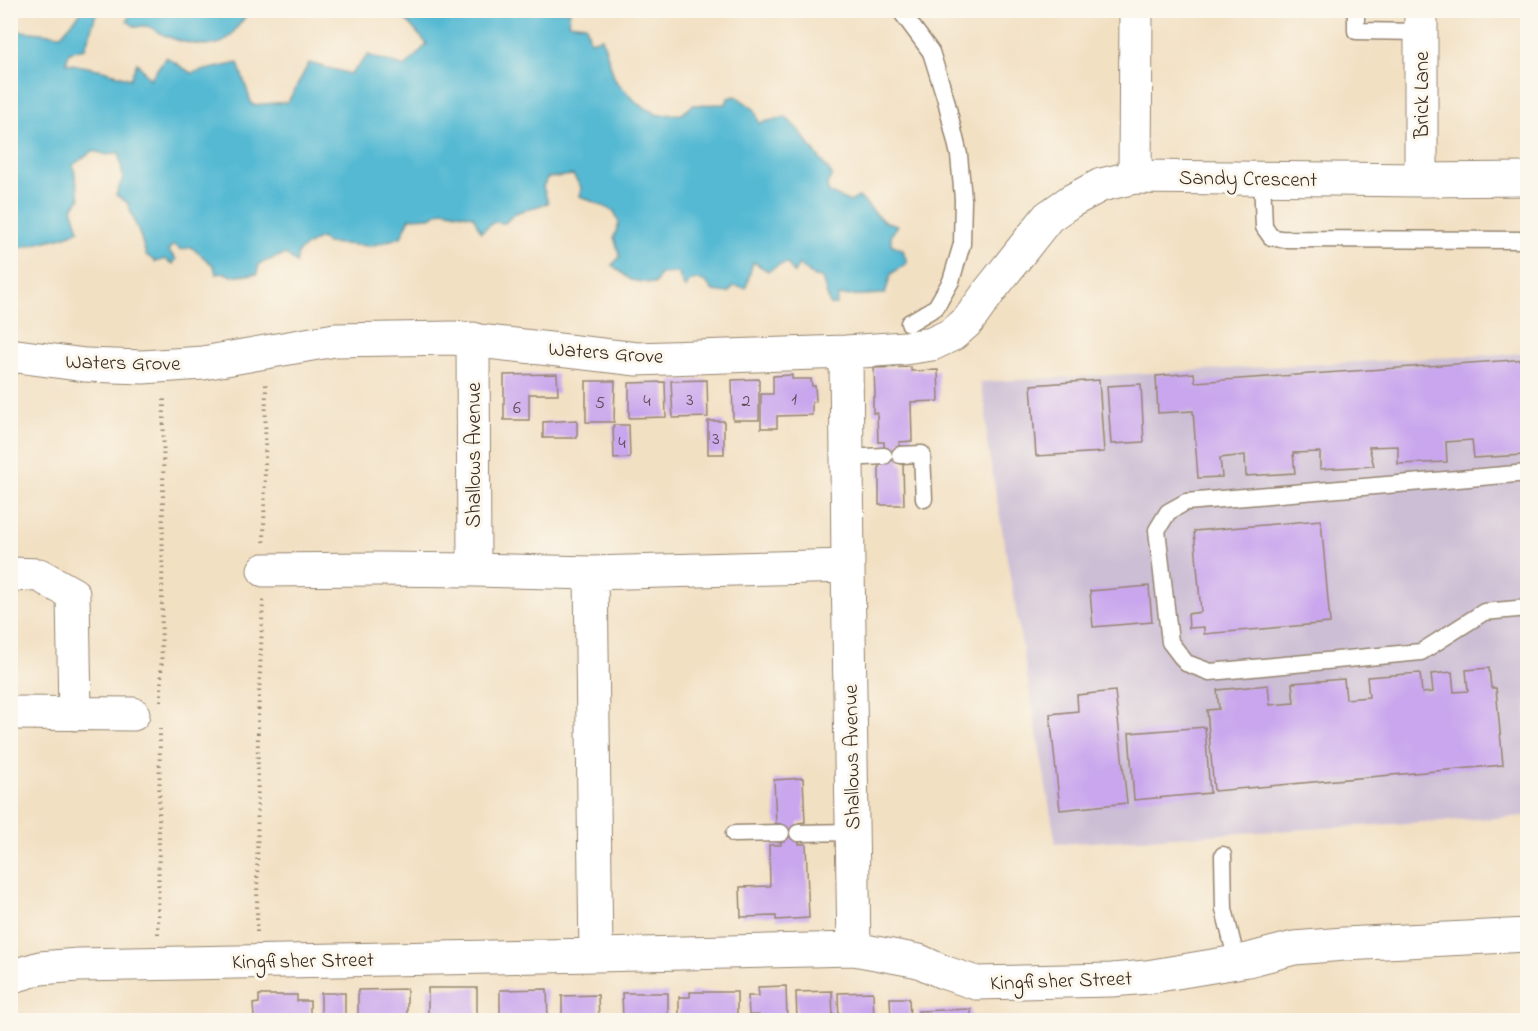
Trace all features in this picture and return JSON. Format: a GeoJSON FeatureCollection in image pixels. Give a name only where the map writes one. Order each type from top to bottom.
{"type":"FeatureCollection","features":[{"type":"Feature","properties":{"kind":"street"},"geometry":{"type":"LineString","coordinates":[[1135,177],[1136,10]]}},
{"type":"Feature","properties":{"kind":"street","name":"Brick Lane"},"geometry":{"type":"LineString","coordinates":[[1421,21],[1421,180]]}},
{"type":"Feature","properties":{"kind":"street","name":"Sandy Crescent"},"geometry":{"type":"LineString","coordinates":[[1135,177],[1527,179]]}},
{"type":"Feature","properties":{"kind":"street","name":"Waters Grove"},"geometry":{"type":"LineString","coordinates":[[10,355],[85,365],[144,367],[203,363],[334,340],[473,339],[637,359],[846,352],[932,344],[953,334],[968,321],[1048,217],[1071,201],[1101,185],[1135,177]]}},
{"type":"Feature","properties":{"kind":"street","name":"Shallows Avenue"},"geometry":{"type":"LineString","coordinates":[[473,339],[474,570]]}},
{"type":"Feature","properties":{"kind":"street","name":"Shallows Avenue"},"geometry":{"type":"LineString","coordinates":[[846,352],[854,949]]}},
{"type":"Feature","properties":{"kind":"street"},"geometry":{"type":"LineString","coordinates":[[264,570],[377,569],[591,573],[848,566]]}},
{"type":"Feature","properties":{"kind":"street"},"geometry":{"type":"LineString","coordinates":[[591,573],[596,955]]}},
{"type":"Feature","properties":{"kind":"street"},"geometry":{"type":"LineString","coordinates":[[10,574],[39,575],[73,594],[75,714]]}},
{"type":"Feature","properties":{"kind":"street"},"geometry":{"type":"LineString","coordinates":[[10,713],[151,715]]}},
{"type":"Feature","properties":{"kind":"street","name":"Kingfisher Street"},"geometry":{"type":"LineString","coordinates":[[10,977],[40,968],[78,965],[854,949],[919,961],[943,972],[976,982],[1112,980],[1237,962],[1294,948],[1527,935]]}},
{"type":"Feature","properties":{"kind":"lane"},"geometry":{"type":"LineString","coordinates":[[900,10],[932,52],[959,155],[963,199],[962,244],[951,281],[936,308],[909,323]]}},
{"type":"Feature","properties":{"kind":"lane"},"geometry":{"type":"LineString","coordinates":[[1356,10],[1356,31],[1421,21]]}},
{"type":"Feature","properties":{"kind":"lane"},"geometry":{"type":"LineString","coordinates":[[1262,178],[1263,228],[1271,237],[1281,239],[1527,240]]}},
{"type":"Feature","properties":{"kind":"lane"},"geometry":{"type":"LineString","coordinates":[[847,458],[922,454],[924,499]]}},
{"type":"Feature","properties":{"kind":"lane"},"geometry":{"type":"LineString","coordinates":[[1527,473],[1186,502],[1167,512],[1157,530],[1170,642],[1186,663],[1210,672],[1421,652],[1484,612],[1527,608]]}},
{"type":"Feature","properties":{"kind":"lane"},"geometry":{"type":"LineString","coordinates":[[798,833],[852,832]]}},
{"type":"Feature","properties":{"kind":"lane"},"geometry":{"type":"LineString","coordinates":[[734,834],[781,833]]}},
{"type":"Feature","properties":{"kind":"lane"},"geometry":{"type":"LineString","coordinates":[[1223,855],[1224,909],[1237,962]]}},
{"type":"Feature","properties":{"kind":"path"},"geometry":{"type":"LineString","coordinates":[[257,935],[258,719],[264,570],[267,353]]}},
{"type":"Feature","properties":{"kind":"path"},"geometry":{"type":"LineString","coordinates":[[158,934],[151,715],[164,365]]}},
{"type":"Feature","properties":{"kind":"shaded area"},"geometry":{"type":"Polygon","coordinates":[[[1527,353],[1527,816],[1056,844],[987,442],[986,410],[980,382],[1527,353]]]}},
{"type":"Feature","properties":{"kind":"water"},"geometry":{"type":"Polygon","coordinates":[[[83,10],[97,11],[85,48],[69,52],[66,63],[103,70],[130,79],[137,63],[150,79],[166,57],[191,73],[238,63],[252,105],[288,102],[309,63],[351,74],[368,55],[405,67],[427,44],[398,11],[570,11],[568,23],[586,25],[590,41],[602,38],[615,80],[637,103],[658,115],[682,114],[693,105],[726,104],[728,98],[736,96],[755,110],[759,123],[786,117],[832,175],[827,184],[828,192],[850,202],[859,197],[883,221],[897,225],[891,236],[891,244],[903,250],[907,263],[891,274],[885,294],[838,296],[836,305],[830,305],[822,278],[814,277],[799,264],[794,273],[787,263],[768,271],[753,262],[746,288],[734,286],[728,293],[713,291],[701,280],[690,281],[685,289],[678,273],[660,274],[655,284],[631,280],[612,265],[620,257],[614,237],[619,223],[614,211],[580,196],[581,187],[573,175],[547,178],[543,187],[548,203],[515,213],[505,223],[494,222],[481,232],[473,216],[443,210],[430,217],[410,218],[401,237],[371,246],[327,243],[320,238],[298,252],[296,263],[285,254],[259,264],[257,274],[232,276],[225,273],[216,274],[214,266],[191,247],[181,250],[174,245],[168,250],[176,259],[173,264],[165,259],[156,262],[146,255],[127,202],[116,195],[123,178],[119,152],[108,155],[93,151],[73,165],[80,199],[72,208],[79,230],[66,236],[11,250],[10,48],[17,45],[11,30],[61,35],[83,10]]]}},
{"type":"Feature","properties":{"kind":"water"},"geometry":{"type":"Polygon","coordinates":[[[129,11],[250,11],[226,40],[204,45],[176,39],[147,26],[136,27],[127,21],[129,11]]]}},
{"type":"Feature","properties":{"kind":"building"},"geometry":{"type":"Polygon","coordinates":[[[1528,359],[1528,437],[1522,437],[1524,455],[1474,458],[1472,440],[1446,442],[1447,462],[1398,464],[1398,446],[1369,447],[1374,466],[1320,469],[1320,452],[1293,453],[1295,473],[1246,476],[1245,455],[1220,458],[1222,477],[1198,478],[1193,411],[1158,413],[1156,376],[1194,373],[1195,382],[1528,359]]]}},
{"type":"Feature","properties":{"kind":"building"},"geometry":{"type":"Polygon","coordinates":[[[911,367],[911,371],[938,370],[939,401],[911,402],[912,441],[899,442],[900,464],[903,464],[904,505],[879,505],[879,465],[885,464],[884,442],[878,442],[877,413],[873,413],[874,368],[911,367]]]}},
{"type":"Feature","properties":{"kind":"building"},"geometry":{"type":"Polygon","coordinates":[[[557,374],[558,394],[529,394],[529,420],[504,420],[504,375],[557,374]]]}},
{"type":"Feature","properties":{"kind":"building"},"geometry":{"type":"Polygon","coordinates":[[[792,375],[792,379],[811,379],[812,386],[815,386],[816,401],[812,402],[812,415],[777,416],[777,428],[761,428],[761,394],[773,394],[773,376],[792,375]]]}},
{"type":"Feature","properties":{"kind":"building"},"geometry":{"type":"Polygon","coordinates":[[[759,379],[759,420],[733,420],[732,380],[759,379]]]}},
{"type":"Feature","properties":{"kind":"building"},"geometry":{"type":"Polygon","coordinates":[[[707,380],[708,417],[673,418],[671,381],[707,380]]]}},
{"type":"Feature","properties":{"kind":"building"},"geometry":{"type":"Polygon","coordinates":[[[1099,380],[1104,452],[1036,456],[1031,385],[1099,380]]]}},
{"type":"Feature","properties":{"kind":"building"},"geometry":{"type":"Polygon","coordinates":[[[586,381],[615,381],[614,422],[586,422],[586,381]]]}},
{"type":"Feature","properties":{"kind":"building"},"geometry":{"type":"Polygon","coordinates":[[[665,382],[666,417],[629,418],[629,383],[665,382]]]}},
{"type":"Feature","properties":{"kind":"building"},"geometry":{"type":"Polygon","coordinates":[[[1141,384],[1144,442],[1111,444],[1107,386],[1141,384]]]}},
{"type":"Feature","properties":{"kind":"building"},"geometry":{"type":"Polygon","coordinates":[[[577,420],[577,438],[543,438],[543,422],[577,420]]]}},
{"type":"Feature","properties":{"kind":"building"},"geometry":{"type":"Polygon","coordinates":[[[708,421],[724,421],[724,454],[708,454],[708,421]]]}},
{"type":"Feature","properties":{"kind":"building"},"geometry":{"type":"Polygon","coordinates":[[[613,425],[629,425],[630,458],[614,459],[613,425]]]}},
{"type":"Feature","properties":{"kind":"building"},"geometry":{"type":"Polygon","coordinates":[[[1321,520],[1330,623],[1204,634],[1204,627],[1189,628],[1188,614],[1201,612],[1194,531],[1321,520]]]}},
{"type":"Feature","properties":{"kind":"building"},"geometry":{"type":"Polygon","coordinates":[[[1149,586],[1152,622],[1093,627],[1090,591],[1149,586]]]}},
{"type":"Feature","properties":{"kind":"building"},"geometry":{"type":"Polygon","coordinates":[[[1489,668],[1491,688],[1496,688],[1503,765],[1214,791],[1207,710],[1219,709],[1217,690],[1268,685],[1270,705],[1294,703],[1292,683],[1344,679],[1346,699],[1369,697],[1367,677],[1420,673],[1422,693],[1433,692],[1431,674],[1452,672],[1454,692],[1468,691],[1466,670],[1489,668]]]}},
{"type":"Feature","properties":{"kind":"building"},"geometry":{"type":"Polygon","coordinates":[[[1115,691],[1127,803],[1060,810],[1050,714],[1078,711],[1077,695],[1115,691]]]}},
{"type":"Feature","properties":{"kind":"building"},"geometry":{"type":"Polygon","coordinates":[[[1205,727],[1210,793],[1134,800],[1129,733],[1205,727]]]}},
{"type":"Feature","properties":{"kind":"building"},"geometry":{"type":"Polygon","coordinates":[[[803,778],[805,822],[798,823],[798,833],[799,844],[806,844],[809,918],[776,920],[776,916],[741,917],[740,887],[770,886],[769,845],[781,845],[780,824],[776,824],[774,780],[803,778]]]}},
{"type":"Feature","properties":{"kind":"building"},"geometry":{"type":"Polygon","coordinates":[[[786,986],[787,1020],[760,1020],[759,1015],[749,1015],[748,996],[759,996],[758,987],[786,986]]]}},
{"type":"Feature","properties":{"kind":"building"},"geometry":{"type":"Polygon","coordinates":[[[428,988],[477,988],[477,1020],[428,1020],[428,988]]]}},
{"type":"Feature","properties":{"kind":"building"},"geometry":{"type":"Polygon","coordinates":[[[407,989],[407,1020],[358,1020],[358,990],[407,989]]]}},
{"type":"Feature","properties":{"kind":"building"},"geometry":{"type":"Polygon","coordinates":[[[547,989],[548,1020],[500,1020],[500,990],[547,989]]]}},
{"type":"Feature","properties":{"kind":"building"},"geometry":{"type":"Polygon","coordinates":[[[832,991],[833,1020],[797,1020],[796,992],[832,991]]]}},
{"type":"Feature","properties":{"kind":"building"},"geometry":{"type":"Polygon","coordinates":[[[690,992],[737,992],[737,1020],[691,1020],[691,1016],[679,1016],[679,997],[690,997],[690,992]]]}},
{"type":"Feature","properties":{"kind":"building"},"geometry":{"type":"Polygon","coordinates":[[[873,992],[874,1020],[839,1020],[838,993],[873,992]]]}},
{"type":"Feature","properties":{"kind":"building"},"geometry":{"type":"Polygon","coordinates":[[[321,993],[345,993],[345,1020],[321,1020],[321,993]]]}},
{"type":"Feature","properties":{"kind":"building"},"geometry":{"type":"Polygon","coordinates":[[[622,993],[668,993],[668,1020],[623,1020],[622,993]]]}},
{"type":"Feature","properties":{"kind":"building"},"geometry":{"type":"Polygon","coordinates":[[[259,995],[297,995],[297,1001],[310,1001],[310,1020],[259,1020],[254,1018],[253,1004],[259,1003],[259,995]]]}},
{"type":"Feature","properties":{"kind":"building"},"geometry":{"type":"Polygon","coordinates":[[[598,995],[599,1020],[562,1020],[562,996],[598,995]]]}},
{"type":"Feature","properties":{"kind":"building"},"geometry":{"type":"Polygon","coordinates":[[[890,998],[909,998],[910,1020],[891,1020],[890,998]]]}},
{"type":"Feature","properties":{"kind":"building"},"geometry":{"type":"Polygon","coordinates":[[[971,1009],[971,1020],[918,1020],[918,1011],[971,1009]]]}}]}
